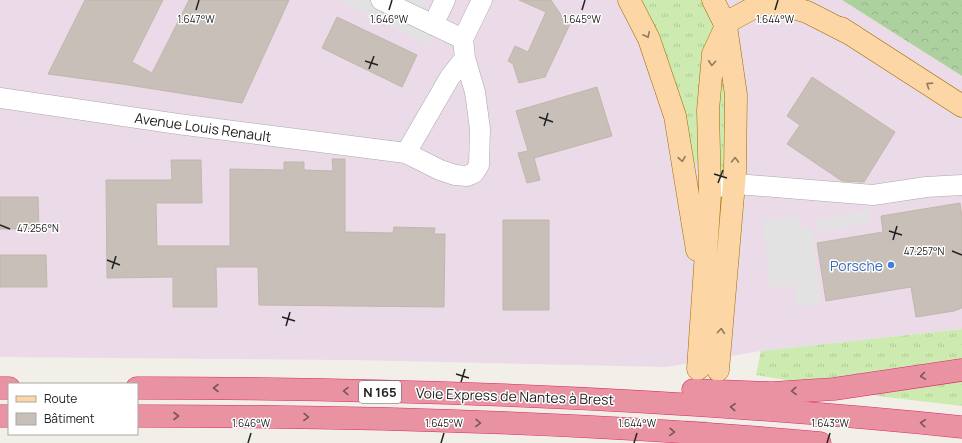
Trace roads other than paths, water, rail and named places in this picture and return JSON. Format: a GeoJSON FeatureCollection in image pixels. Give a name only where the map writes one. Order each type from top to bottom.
{"type":"FeatureCollection","features":[{"type":"Feature","properties":{"kind":"highway"},"geometry":{"type":"LineString","coordinates":[[623,401],[646,389],[772,393],[826,390],[962,370]]}},
{"type":"Feature","properties":{"kind":"highway","name":"Voie Express de Nantes à Brest"},"geometry":{"type":"LineString","coordinates":[[138,388],[225,388],[454,394],[623,401],[772,410],[962,427]]}},
{"type":"Feature","properties":{"kind":"highway","name":"Voie Express de Nantes à Brest"},"geometry":{"type":"LineString","coordinates":[[138,416],[307,417],[540,425],[720,435],[820,443]]}},
{"type":"Feature","properties":{"kind":"main road"},"geometry":{"type":"LineString","coordinates":[[629,0],[649,39],[675,116],[702,285],[708,370],[733,184],[736,95],[726,26],[713,0]]}},
{"type":"Feature","properties":{"kind":"main road"},"geometry":{"type":"LineString","coordinates":[[798,0],[962,106]]}},
{"type":"Feature","properties":{"kind":"main road"},"geometry":{"type":"LineString","coordinates":[[702,285],[710,188],[708,110],[713,54],[726,26],[731,20],[755,7],[779,4],[807,12],[854,36]]}},
{"type":"Feature","properties":{"kind":"street"},"geometry":{"type":"LineString","coordinates":[[381,0],[433,25],[464,48]]}},
{"type":"Feature","properties":{"kind":"street"},"geometry":{"type":"LineString","coordinates":[[433,25],[445,0]]}},
{"type":"Feature","properties":{"kind":"street"},"geometry":{"type":"LineString","coordinates":[[406,153],[450,77],[464,48],[482,0]]}},
{"type":"Feature","properties":{"kind":"street","name":"Avenue Louis Renault"},"geometry":{"type":"LineString","coordinates":[[0,98],[178,124],[406,153],[455,176],[467,176],[474,173],[479,165],[480,130],[475,92],[464,48]]}},
{"type":"Feature","properties":{"kind":"street"},"geometry":{"type":"LineString","coordinates":[[710,188],[733,184],[774,186],[873,195],[926,186],[962,185]]}},
{"type":"Feature","properties":{"kind":"tunnel"},"geometry":{"type":"LineString","coordinates":[[695,443],[697,387]]}},
{"type":"Feature","properties":{"kind":"tunnel"},"geometry":{"type":"LineString","coordinates":[[712,443],[716,391]]}},
{"type":"Feature","properties":{"kind":"place","name":"Porsche"},"geometry":{"type":"Point","coordinates":[891,265]}}]}
